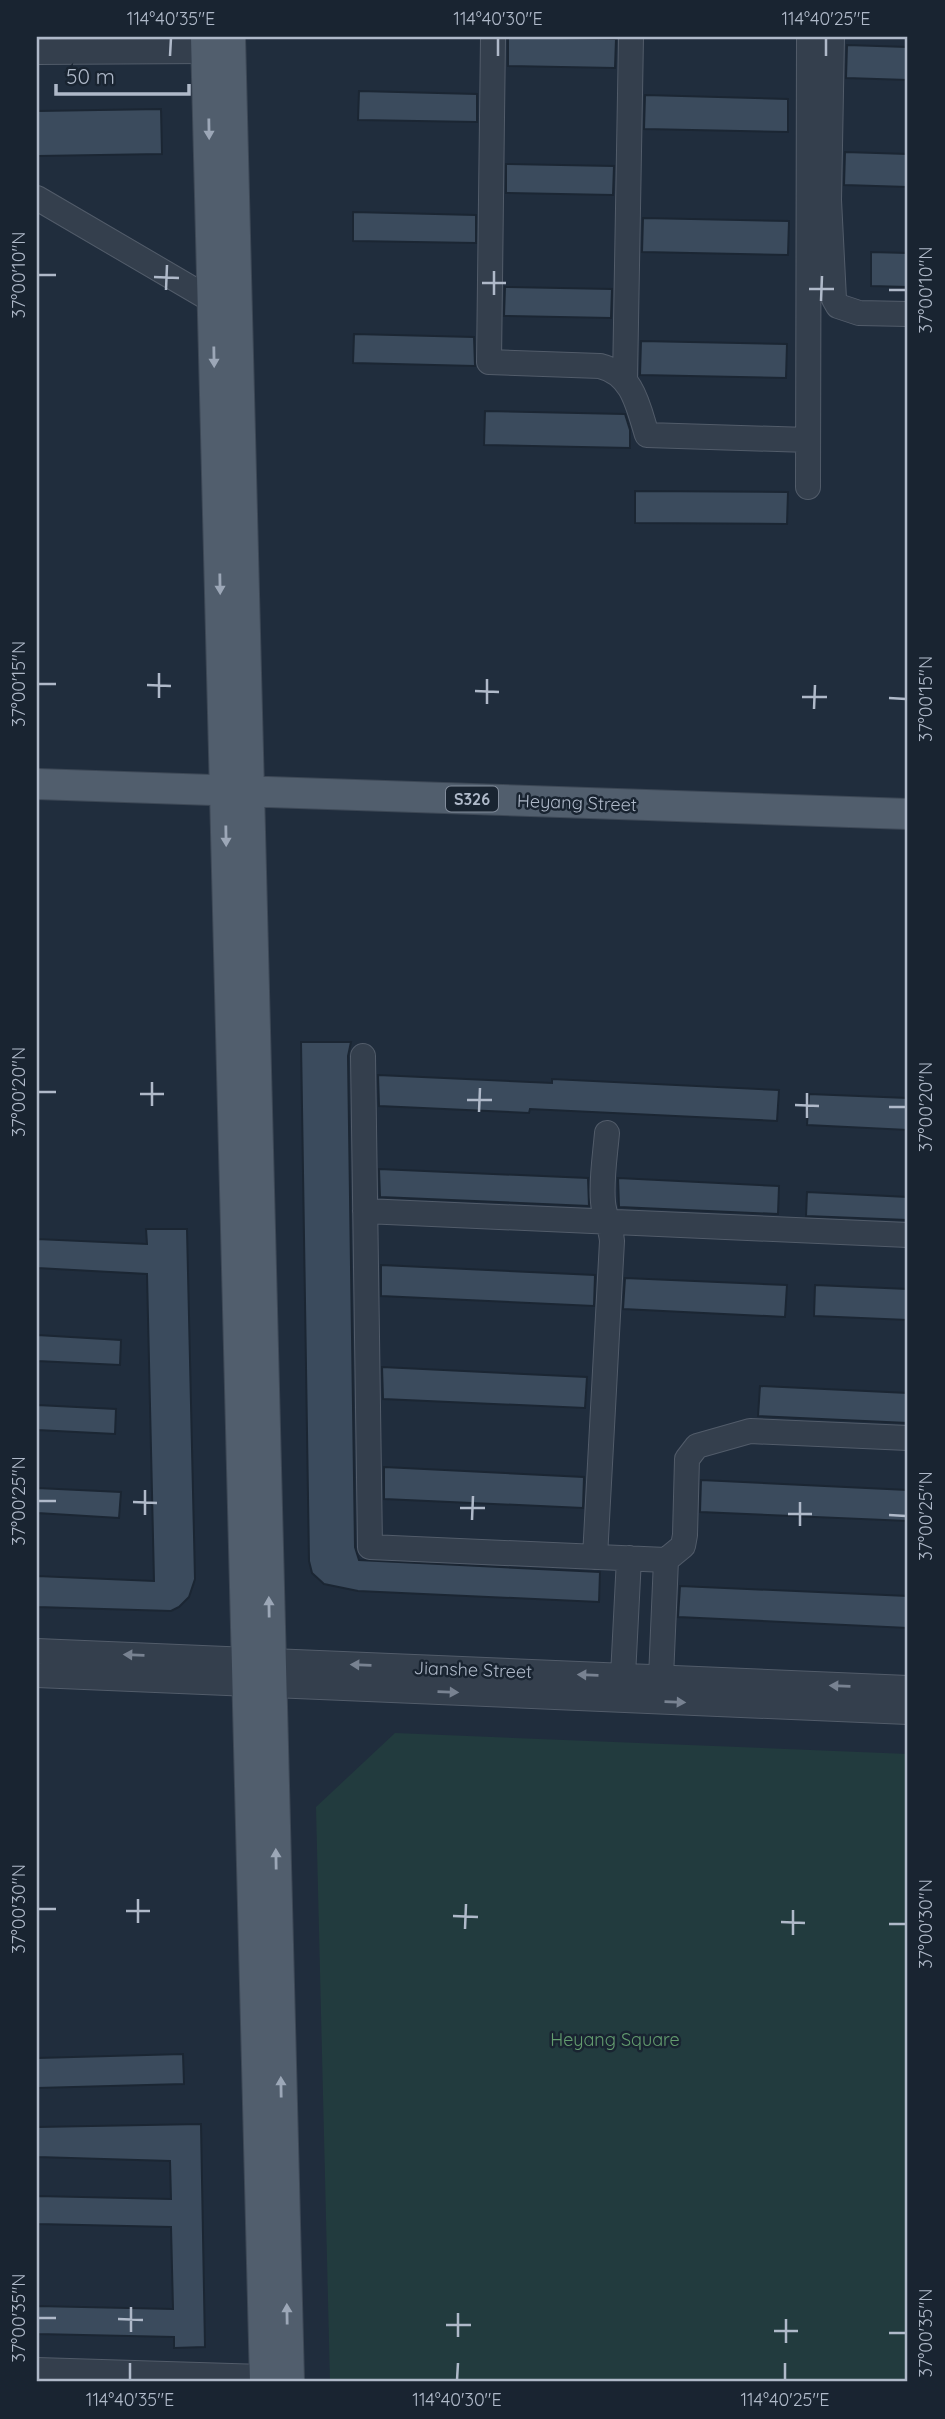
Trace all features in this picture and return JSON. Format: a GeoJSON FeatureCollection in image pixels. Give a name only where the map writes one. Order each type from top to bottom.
{"type":"FeatureCollection","features":[{"type":"Feature","properties":{"kind":"main road"},"geometry":{"type":"LineString","coordinates":[[214,42],[213,301],[237,784]]}},
{"type":"Feature","properties":{"kind":"main road"},"geometry":{"type":"LineString","coordinates":[[214,42],[237,784],[273,2380]]}},
{"type":"Feature","properties":{"kind":"main road","name":"Heyang Street"},"geometry":{"type":"LineString","coordinates":[[37,769],[237,784],[908,814]]}},
{"type":"Feature","properties":{"kind":"main road","name":"Heyang Street"},"geometry":{"type":"LineString","coordinates":[[37,784],[237,784],[908,799]]}},
{"type":"Feature","properties":{"kind":"street"},"geometry":{"type":"LineString","coordinates":[[493,37],[489,362],[611,368],[625,380],[636,398],[647,435],[808,440]]}},
{"type":"Feature","properties":{"kind":"street"},"geometry":{"type":"LineString","coordinates":[[625,380],[631,37]]}},
{"type":"Feature","properties":{"kind":"street"},"geometry":{"type":"LineString","coordinates":[[808,487],[809,37]]}},
{"type":"Feature","properties":{"kind":"street"},"geometry":{"type":"LineString","coordinates":[[832,37],[829,200],[834,299],[838,306],[859,313],[908,314]]}},
{"type":"Feature","properties":{"kind":"street"},"geometry":{"type":"LineString","coordinates":[[37,52],[214,42]]}},
{"type":"Feature","properties":{"kind":"street"},"geometry":{"type":"LineString","coordinates":[[37,198],[213,301]]}},
{"type":"Feature","properties":{"kind":"street"},"geometry":{"type":"LineString","coordinates":[[363,1056],[370,1547],[666,1560],[683,1546],[687,1460],[697,1446],[750,1431],[908,1438]]}},
{"type":"Feature","properties":{"kind":"street"},"geometry":{"type":"LineString","coordinates":[[595,1557],[612,1241],[603,1200],[607,1133]]}},
{"type":"Feature","properties":{"kind":"street"},"geometry":{"type":"LineString","coordinates":[[365,1211],[908,1235]]}},
{"type":"Feature","properties":{"kind":"street"},"geometry":{"type":"LineString","coordinates":[[623,1676],[629,1558]]}},
{"type":"Feature","properties":{"kind":"street"},"geometry":{"type":"LineString","coordinates":[[661,1678],[666,1560]]}},
{"type":"Feature","properties":{"kind":"street","name":"Jianshe Street"},"geometry":{"type":"LineString","coordinates":[[37,1651],[259,1672],[908,1712]]}},
{"type":"Feature","properties":{"kind":"street","name":"Jianshe Street"},"geometry":{"type":"LineString","coordinates":[[37,1675],[259,1672],[623,1676],[908,1689]]}},
{"type":"Feature","properties":{"kind":"street"},"geometry":{"type":"LineString","coordinates":[[37,2370],[273,2380]]}},
{"type":"Feature","properties":{"kind":"green space","name":"Heyang Square"},"geometry":{"type":"Polygon","coordinates":[[[395,1733],[908,1754],[908,2382],[330,2382],[316,1807],[395,1733]]]}},
{"type":"Feature","properties":{"kind":"building"},"geometry":{"type":"Polygon","coordinates":[[[508,37],[616,39],[615,68],[508,66],[508,37]]]}},
{"type":"Feature","properties":{"kind":"building"},"geometry":{"type":"Polygon","coordinates":[[[847,45],[908,47],[908,80],[846,78],[847,45]]]}},
{"type":"Feature","properties":{"kind":"building"},"geometry":{"type":"Polygon","coordinates":[[[359,91],[477,94],[477,122],[358,120],[359,91]]]}},
{"type":"Feature","properties":{"kind":"building"},"geometry":{"type":"Polygon","coordinates":[[[645,95],[788,99],[788,132],[644,129],[645,95]]]}},
{"type":"Feature","properties":{"kind":"building"},"geometry":{"type":"Polygon","coordinates":[[[161,109],[162,154],[38,156],[37,111],[161,109]]]}},
{"type":"Feature","properties":{"kind":"building"},"geometry":{"type":"Polygon","coordinates":[[[845,152],[908,154],[908,187],[844,185],[845,152]]]}},
{"type":"Feature","properties":{"kind":"building"},"geometry":{"type":"Polygon","coordinates":[[[506,164],[614,166],[613,195],[506,193],[506,164]]]}},
{"type":"Feature","properties":{"kind":"building"},"geometry":{"type":"Polygon","coordinates":[[[353,212],[476,215],[476,243],[353,241],[353,212]]]}},
{"type":"Feature","properties":{"kind":"building"},"geometry":{"type":"Polygon","coordinates":[[[643,218],[789,221],[788,255],[642,252],[643,218]]]}},
{"type":"Feature","properties":{"kind":"building"},"geometry":{"type":"Polygon","coordinates":[[[871,252],[908,253],[908,287],[871,286],[871,252]]]}},
{"type":"Feature","properties":{"kind":"building"},"geometry":{"type":"Polygon","coordinates":[[[505,287],[612,289],[611,318],[504,316],[505,287]]]}},
{"type":"Feature","properties":{"kind":"building"},"geometry":{"type":"Polygon","coordinates":[[[354,334],[474,337],[475,366],[353,363],[354,334]]]}},
{"type":"Feature","properties":{"kind":"building"},"geometry":{"type":"Polygon","coordinates":[[[641,341],[787,344],[786,378],[640,375],[641,341]]]}},
{"type":"Feature","properties":{"kind":"building"},"geometry":{"type":"Polygon","coordinates":[[[485,411],[625,414],[630,430],[630,448],[484,445],[485,411]]]}},
{"type":"Feature","properties":{"kind":"building"},"geometry":{"type":"Polygon","coordinates":[[[635,491],[788,492],[787,524],[635,523],[635,491]]]}},
{"type":"Feature","properties":{"kind":"building"},"geometry":{"type":"Polygon","coordinates":[[[301,1042],[351,1042],[348,1056],[355,1547],[359,1560],[600,1572],[599,1602],[358,1591],[324,1584],[312,1573],[309,1561],[301,1042]]]}},
{"type":"Feature","properties":{"kind":"building"},"geometry":{"type":"Polygon","coordinates":[[[378,1075],[552,1083],[552,1079],[779,1090],[777,1121],[530,1109],[529,1113],[379,1106],[378,1075]]]}},
{"type":"Feature","properties":{"kind":"building"},"geometry":{"type":"Polygon","coordinates":[[[809,1094],[908,1098],[908,1130],[807,1125],[809,1094]]]}},
{"type":"Feature","properties":{"kind":"building"},"geometry":{"type":"Polygon","coordinates":[[[379,1169],[588,1178],[589,1206],[380,1197],[379,1169]]]}},
{"type":"Feature","properties":{"kind":"building"},"geometry":{"type":"Polygon","coordinates":[[[618,1178],[779,1186],[778,1214],[619,1207],[618,1178]]]}},
{"type":"Feature","properties":{"kind":"building"},"geometry":{"type":"Polygon","coordinates":[[[807,1192],[908,1197],[908,1220],[806,1216],[807,1192]]]}},
{"type":"Feature","properties":{"kind":"building"},"geometry":{"type":"Polygon","coordinates":[[[146,1229],[187,1229],[195,1579],[189,1597],[171,1611],[37,1607],[37,1576],[154,1581],[147,1274],[37,1268],[37,1239],[147,1244],[146,1229]]]}},
{"type":"Feature","properties":{"kind":"building"},"geometry":{"type":"Polygon","coordinates":[[[381,1265],[595,1275],[594,1306],[381,1296],[381,1265]]]}},
{"type":"Feature","properties":{"kind":"building"},"geometry":{"type":"Polygon","coordinates":[[[625,1278],[787,1285],[785,1317],[623,1309],[625,1278]]]}},
{"type":"Feature","properties":{"kind":"building"},"geometry":{"type":"Polygon","coordinates":[[[815,1285],[908,1289],[908,1320],[814,1316],[815,1285]]]}},
{"type":"Feature","properties":{"kind":"building"},"geometry":{"type":"Polygon","coordinates":[[[37,1335],[121,1340],[120,1365],[37,1361],[37,1335]]]}},
{"type":"Feature","properties":{"kind":"building"},"geometry":{"type":"Polygon","coordinates":[[[382,1367],[587,1377],[585,1408],[383,1399],[382,1367]]]}},
{"type":"Feature","properties":{"kind":"building"},"geometry":{"type":"Polygon","coordinates":[[[760,1386],[908,1393],[908,1423],[758,1416],[760,1386]]]}},
{"type":"Feature","properties":{"kind":"building"},"geometry":{"type":"Polygon","coordinates":[[[37,1405],[116,1409],[115,1434],[37,1430],[37,1405]]]}},
{"type":"Feature","properties":{"kind":"building"},"geometry":{"type":"Polygon","coordinates":[[[384,1467],[584,1477],[583,1508],[384,1499],[384,1467]]]}},
{"type":"Feature","properties":{"kind":"building"},"geometry":{"type":"Polygon","coordinates":[[[701,1480],[908,1490],[908,1521],[700,1512],[701,1480]]]}},
{"type":"Feature","properties":{"kind":"building"},"geometry":{"type":"Polygon","coordinates":[[[37,1488],[121,1492],[119,1518],[37,1513],[37,1488]]]}},
{"type":"Feature","properties":{"kind":"building"},"geometry":{"type":"Polygon","coordinates":[[[680,1586],[908,1596],[908,1628],[678,1617],[680,1586]]]}},
{"type":"Feature","properties":{"kind":"building"},"geometry":{"type":"Polygon","coordinates":[[[183,2054],[184,2084],[37,2088],[37,2058],[183,2054]]]}},
{"type":"Feature","properties":{"kind":"building"},"geometry":{"type":"Polygon","coordinates":[[[201,2124],[205,2347],[174,2348],[174,2337],[37,2334],[37,2306],[173,2309],[171,2227],[37,2224],[37,2196],[171,2199],[170,2161],[37,2157],[37,2127],[201,2124]]]}}]}
